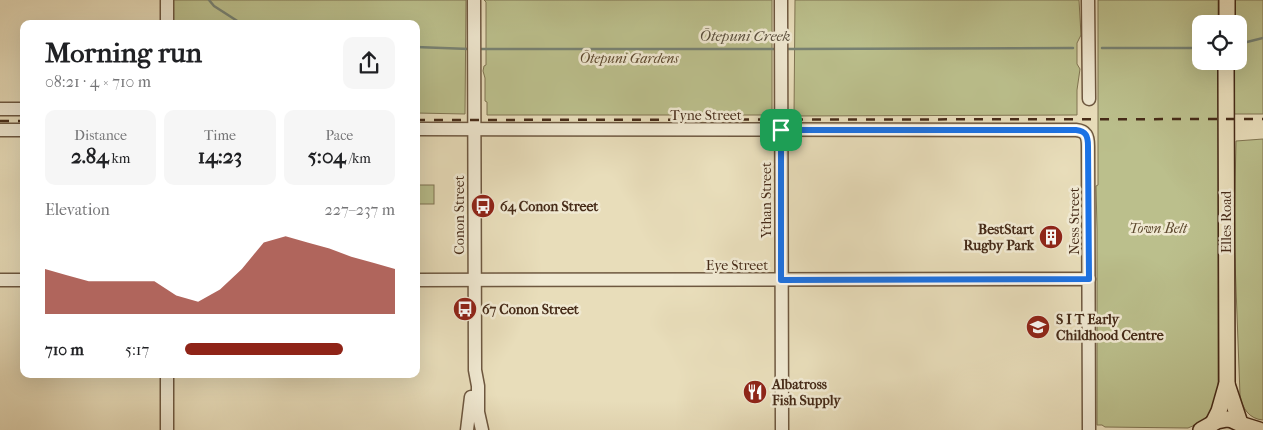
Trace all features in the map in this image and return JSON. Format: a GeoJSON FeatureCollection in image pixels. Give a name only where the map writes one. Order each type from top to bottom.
{"type":"FeatureCollection","features":[{"type":"Feature","properties":{"kind":"main road"},"geometry":{"type":"LineString","coordinates":[[1227,0],[1227,15]]}},
{"type":"Feature","properties":{"kind":"main road","name":"Elles Road"},"geometry":{"type":"LineString","coordinates":[[1209,427],[1219,411],[1226,384],[1226,70]]}},
{"type":"Feature","properties":{"kind":"main road","name":"Elles Road"},"geometry":{"type":"LineString","coordinates":[[1226,384],[1243,426]]}},
{"type":"Feature","properties":{"kind":"main road"},"geometry":{"type":"LineString","coordinates":[[1209,427],[1227,419],[1259,430]]}},
{"type":"Feature","properties":{"kind":"street"},"geometry":{"type":"LineString","coordinates":[[167,0],[167,20]]}},
{"type":"Feature","properties":{"kind":"street","name":"Conon Street"},"geometry":{"type":"LineString","coordinates":[[474,0],[475,370],[478,386],[478,412],[482,430]]}},
{"type":"Feature","properties":{"kind":"street","name":"Ythan Street"},"geometry":{"type":"LineString","coordinates":[[781,0],[782,430]]}},
{"type":"Feature","properties":{"kind":"street"},"geometry":{"type":"LineString","coordinates":[[1088,0],[1089,99]]}},
{"type":"Feature","properties":{"kind":"street"},"geometry":{"type":"LineString","coordinates":[[0,109],[20,109]]}},
{"type":"Feature","properties":{"kind":"street","name":"Tyne Street"},"geometry":{"type":"LineString","coordinates":[[420,129],[1076,130],[1085,133]]}},
{"type":"Feature","properties":{"kind":"street"},"geometry":{"type":"LineString","coordinates":[[0,130],[20,130]]}},
{"type":"Feature","properties":{"kind":"street","name":"Ness Street"},"geometry":{"type":"LineString","coordinates":[[1085,133],[1088,138],[1089,430]]}},
{"type":"Feature","properties":{"kind":"street","name":"Eye Street"},"geometry":{"type":"LineString","coordinates":[[420,280],[1089,279]]}},
{"type":"Feature","properties":{"kind":"street"},"geometry":{"type":"LineString","coordinates":[[0,280],[20,280]]}},
{"type":"Feature","properties":{"kind":"street"},"geometry":{"type":"LineString","coordinates":[[467,430],[475,370]]}},
{"type":"Feature","properties":{"kind":"street"},"geometry":{"type":"LineString","coordinates":[[167,378],[167,430]]}},
{"type":"Feature","properties":{"kind":"green space"},"geometry":{"type":"Polygon","coordinates":[[[172,0],[466,0],[465,114],[420,113],[420,20],[172,20],[172,0]]]}},
{"type":"Feature","properties":{"kind":"green space","name":"Ōtepuni Gardens"},"geometry":{"type":"Polygon","coordinates":[[[484,0],[772,0],[772,115],[487,115],[483,71],[486,65],[486,2],[484,0]]]}},
{"type":"Feature","properties":{"kind":"green space"},"geometry":{"type":"Polygon","coordinates":[[[795,0],[1079,0],[1081,35],[1077,43],[1077,64],[1080,69],[1077,90],[1077,115],[794,116],[795,0]]]}},
{"type":"Feature","properties":{"kind":"green space","name":"Town Belt"},"geometry":{"type":"Polygon","coordinates":[[[1098,0],[1218,0],[1218,15],[1192,15],[1192,70],[1218,70],[1218,394],[1213,410],[1204,419],[1203,425],[1195,425],[1188,428],[1105,427],[1097,425],[1096,186],[1098,185],[1098,0]]]}},
{"type":"Feature","properties":{"kind":"green space"},"geometry":{"type":"Polygon","coordinates":[[[1230,0],[1263,0],[1263,114],[1230,114],[1230,70],[1247,70],[1247,15],[1230,15],[1230,0]]]}},
{"type":"Feature","properties":{"kind":"green space"},"geometry":{"type":"Polygon","coordinates":[[[1263,139],[1263,420],[1254,418],[1247,412],[1242,404],[1240,395],[1234,234],[1236,141],[1263,139]]]}},
{"type":"Feature","properties":{"kind":"green space"},"geometry":{"type":"Polygon","coordinates":[[[420,185],[434,185],[434,204],[420,204],[420,185]]]}},
{"type":"Feature","properties":{"kind":"waterway","name":"Ōtepuni Creek"},"geometry":{"type":"LineString","coordinates":[[209,0],[214,6],[236,20]]}},
{"type":"Feature","properties":{"kind":"waterway","name":"Ōtepuni Creek"},"geometry":{"type":"LineString","coordinates":[[1247,42],[1263,38]]}},
{"type":"Feature","properties":{"kind":"waterway","name":"Ōtepuni Creek"},"geometry":{"type":"LineString","coordinates":[[420,47],[469,49]]}},
{"type":"Feature","properties":{"kind":"waterway","name":"Ōtepuni Creek"},"geometry":{"type":"LineString","coordinates":[[785,49],[1073,48]]}},
{"type":"Feature","properties":{"kind":"waterway","name":"Ōtepuni Creek"},"geometry":{"type":"LineString","coordinates":[[1102,48],[1192,48]]}},
{"type":"Feature","properties":{"kind":"waterway","name":"Ōtepuni Creek"},"geometry":{"type":"LineString","coordinates":[[477,49],[777,49]]}},
{"type":"Feature","properties":{"kind":"railway"},"geometry":{"type":"LineString","coordinates":[[420,120],[1263,119]]}},
{"type":"Feature","properties":{"kind":"railway"},"geometry":{"type":"LineString","coordinates":[[0,121],[20,121]]}},
{"type":"Feature","properties":{"kind":"place","name":"64 Conon Street"},"geometry":{"type":"Point","coordinates":[483,206]}},
{"type":"Feature","properties":{"kind":"place","name":"BestStart Rugby Park"},"geometry":{"type":"Point","coordinates":[1051,237]}},
{"type":"Feature","properties":{"kind":"place","name":"67 Conon Street"},"geometry":{"type":"Point","coordinates":[465,309]}},
{"type":"Feature","properties":{"kind":"place","name":"S I T Early Childhood Centre"},"geometry":{"type":"Point","coordinates":[1038,327]}},
{"type":"Feature","properties":{"kind":"place","name":"Albatross Fish Supply"},"geometry":{"type":"Point","coordinates":[755,392]}},
{"type":"Feature","properties":{"kind":"route"},"geometry":{"type":"LineString","coordinates":[[781,130],[1078,130],[1083,132],[1088,138],[1089,279],[781,280],[781,130]]}}]}
